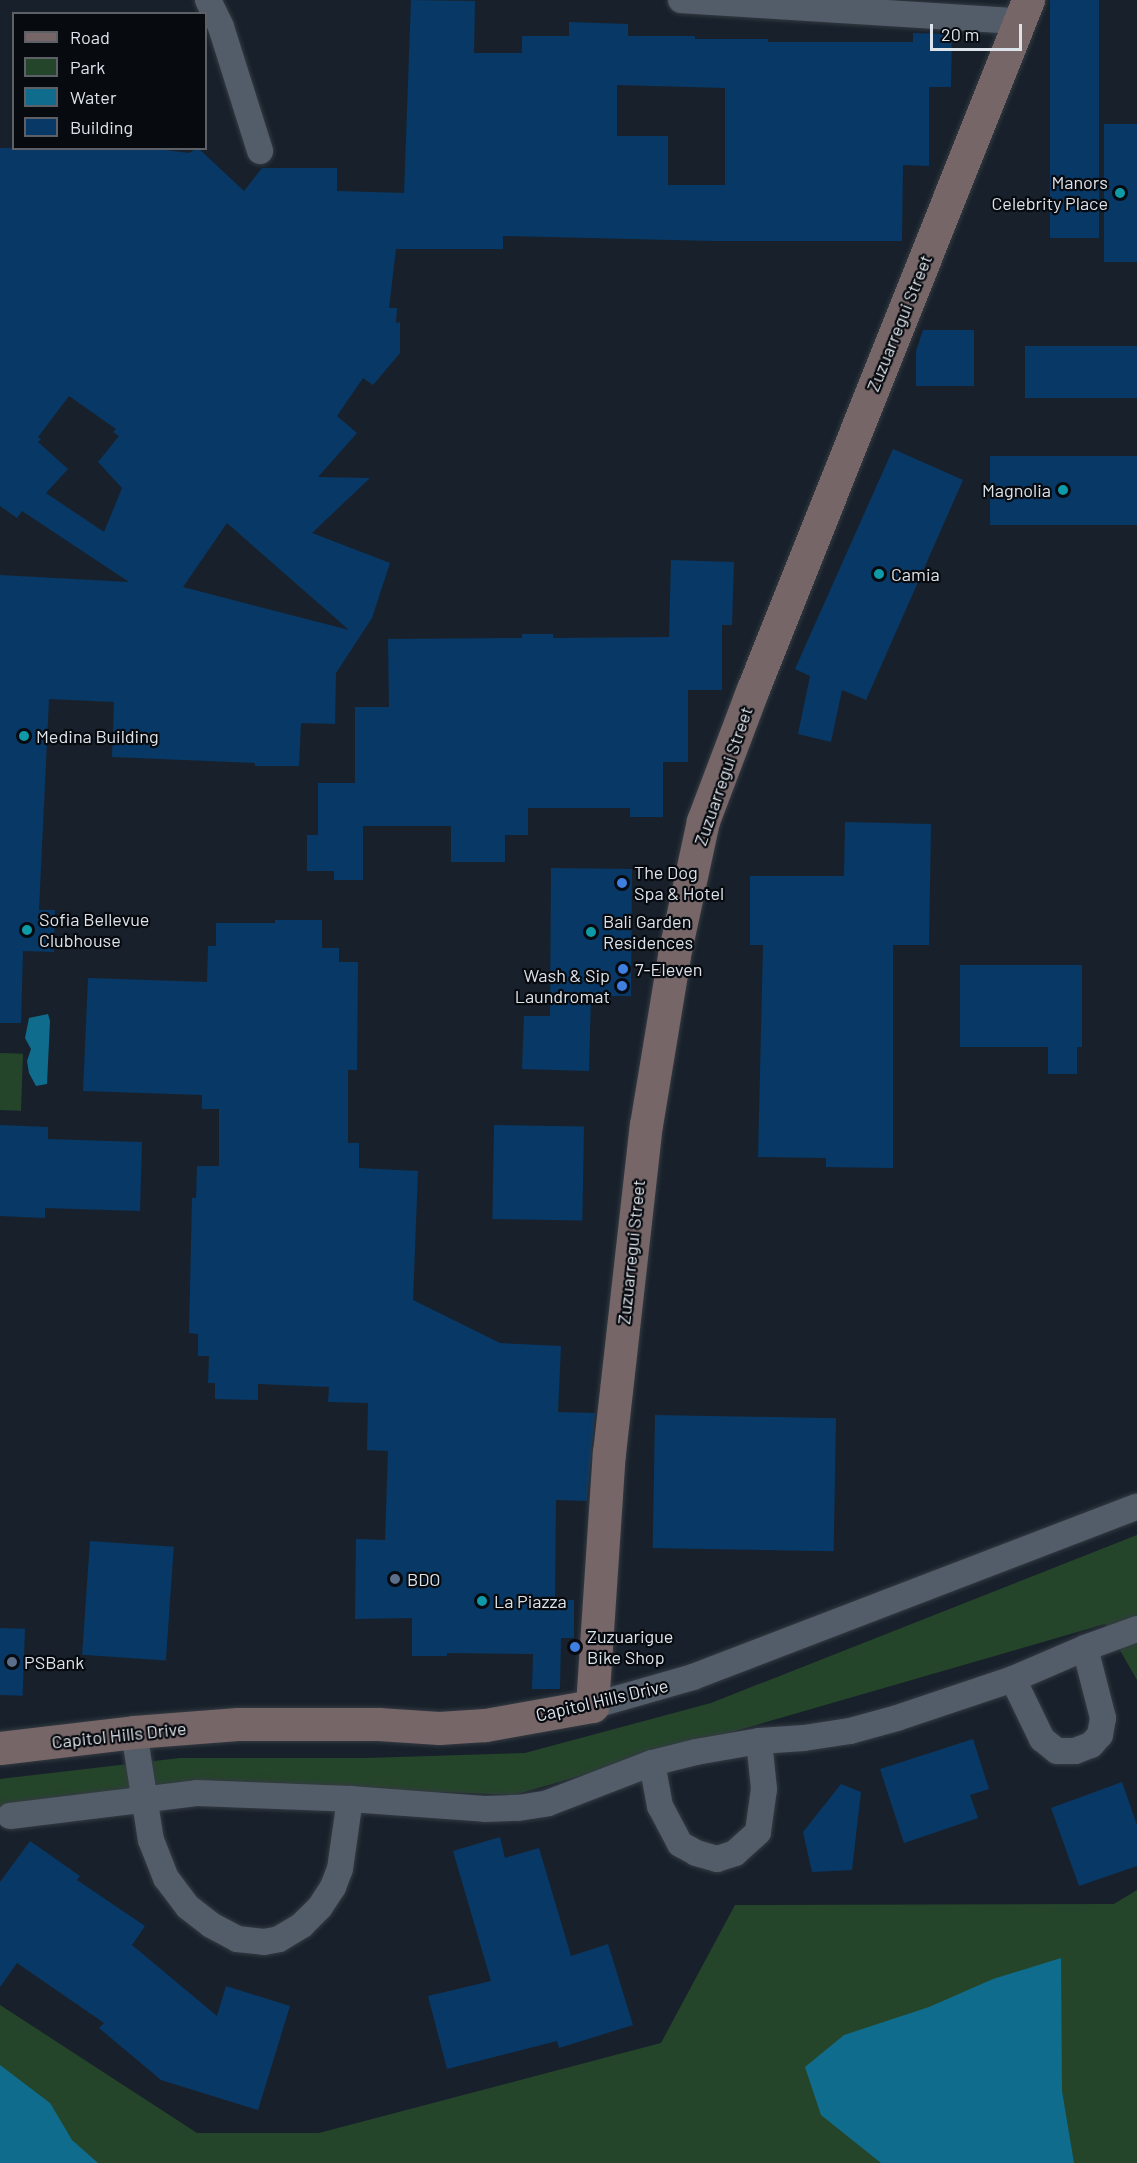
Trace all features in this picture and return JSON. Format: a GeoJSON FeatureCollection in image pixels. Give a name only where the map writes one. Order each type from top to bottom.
{"type":"FeatureCollection","features":[{"type":"Feature","properties":{"kind":"street"},"geometry":{"type":"LineString","coordinates":[[208,0],[221,27],[260,151]]}},
{"type":"Feature","properties":{"kind":"street"},"geometry":{"type":"LineString","coordinates":[[681,0],[1024,10]]}},
{"type":"Feature","properties":{"kind":"street","name":"Zuzuarregui Street"},"geometry":{"type":"LineString","coordinates":[[592,1706],[609,1453],[644,1137],[674,955],[704,821],[757,678],[1024,10]]}},
{"type":"Feature","properties":{"kind":"street","name":"Capitol Hills Drive"},"geometry":{"type":"LineString","coordinates":[[0,1748],[134,1732],[238,1724],[378,1724],[439,1728],[485,1725],[592,1706],[702,1674],[1137,1507]]}},
{"type":"Feature","properties":{"kind":"street"},"geometry":{"type":"LineString","coordinates":[[10,1816],[197,1793],[350,1799],[485,1809],[518,1808],[548,1803],[652,1763],[759,1741],[804,1738],[850,1731],[897,1718],[1013,1679],[1085,1648],[1137,1629]]}},
{"type":"Feature","properties":{"kind":"street"},"geometry":{"type":"LineString","coordinates":[[1013,1679],[1042,1739],[1058,1750],[1075,1751],[1090,1745],[1100,1735],[1103,1718],[1085,1648]]}},
{"type":"Feature","properties":{"kind":"street"},"geometry":{"type":"LineString","coordinates":[[134,1732],[142,1799],[150,1840],[162,1869],[188,1907],[211,1925],[237,1939],[264,1942],[279,1939],[302,1925],[320,1907],[333,1887],[340,1869],[350,1799]]}},
{"type":"Feature","properties":{"kind":"street"},"geometry":{"type":"LineString","coordinates":[[652,1763],[660,1806],[680,1844],[696,1853],[717,1859],[735,1853],[758,1832],[764,1789],[759,1741]]}},
{"type":"Feature","properties":{"kind":"green space"},"geometry":{"type":"Polygon","coordinates":[[[0,1053],[23,1054],[21,1111],[0,1110],[0,1053]]]}},
{"type":"Feature","properties":{"kind":"green space"},"geometry":{"type":"Polygon","coordinates":[[[1137,1535],[1137,1680],[1105,1624],[514,1795],[236,1784],[0,1808],[0,1779],[180,1758],[367,1758],[525,1753],[711,1703],[1137,1535]]]}},
{"type":"Feature","properties":{"kind":"green space"},"geometry":{"type":"Polygon","coordinates":[[[1137,1890],[1137,2163],[0,2163],[0,2005],[197,2133],[319,2133],[661,2043],[735,1905],[1114,1904],[1137,1890]]]}},
{"type":"Feature","properties":{"kind":"water"},"geometry":{"type":"Polygon","coordinates":[[[48,1014],[50,1021],[47,1084],[36,1086],[29,1073],[27,1061],[31,1049],[25,1038],[29,1018],[48,1014]]]}},
{"type":"Feature","properties":{"kind":"water"},"geometry":{"type":"Polygon","coordinates":[[[1061,1958],[1062,2091],[1074,2163],[881,2163],[821,2115],[805,2067],[844,2035],[929,2007],[993,1979],[1061,1958]]]}},
{"type":"Feature","properties":{"kind":"water"},"geometry":{"type":"Polygon","coordinates":[[[0,2065],[50,2103],[72,2140],[98,2163],[0,2163],[0,2065]]]}},
{"type":"Feature","properties":{"kind":"building"},"geometry":{"type":"Polygon","coordinates":[[[411,0],[475,1],[474,53],[522,53],[522,36],[569,36],[569,22],[628,24],[628,36],[768,39],[768,42],[913,42],[913,33],[952,34],[951,87],[929,87],[929,166],[903,165],[902,241],[714,241],[503,236],[503,249],[396,249],[389,308],[397,308],[396,323],[400,322],[400,353],[373,385],[363,378],[337,416],[357,433],[318,477],[370,478],[312,533],[390,563],[372,618],[336,673],[335,724],[301,723],[299,766],[255,766],[255,763],[112,757],[114,702],[49,699],[39,910],[55,910],[54,952],[23,951],[21,1023],[0,1023],[0,575],[129,582],[22,511],[17,518],[0,506],[0,148],[12,148],[12,150],[166,150],[189,153],[200,150],[244,191],[262,168],[337,168],[337,191],[404,193],[411,0]],[[617,85],[617,136],[668,136],[668,185],[725,185],[725,88],[617,85]],[[69,396],[38,437],[41,439],[38,442],[68,469],[46,493],[104,532],[122,488],[98,462],[119,436],[113,432],[116,429],[69,396]],[[227,523],[183,587],[349,630],[227,523]]]}},
{"type":"Feature","properties":{"kind":"building"},"geometry":{"type":"Polygon","coordinates":[[[1050,0],[1099,0],[1099,238],[1050,238],[1050,0]]]}},
{"type":"Feature","properties":{"kind":"building","name":"Manors Celebrity Place"},"geometry":{"type":"Polygon","coordinates":[[[1104,124],[1137,124],[1137,262],[1104,262],[1104,124]]]}},
{"type":"Feature","properties":{"kind":"building"},"geometry":{"type":"Polygon","coordinates":[[[923,330],[974,330],[974,386],[916,386],[916,351],[923,330]]]}},
{"type":"Feature","properties":{"kind":"building"},"geometry":{"type":"Polygon","coordinates":[[[1025,346],[1137,346],[1137,398],[1025,398],[1025,346]]]}},
{"type":"Feature","properties":{"kind":"building","name":"Camia"},"geometry":{"type":"Polygon","coordinates":[[[893,449],[963,480],[866,700],[842,690],[831,742],[798,734],[810,676],[795,669],[893,449]]]}},
{"type":"Feature","properties":{"kind":"building","name":"Magnolia"},"geometry":{"type":"Polygon","coordinates":[[[990,456],[1137,456],[1137,525],[990,525],[990,456]]]}},
{"type":"Feature","properties":{"kind":"building"},"geometry":{"type":"Polygon","coordinates":[[[671,560],[734,562],[732,625],[722,625],[722,690],[688,690],[688,762],[663,762],[663,817],[630,817],[630,808],[528,808],[528,835],[505,835],[505,862],[451,862],[451,826],[363,826],[363,880],[334,880],[334,871],[307,871],[307,835],[318,835],[318,783],[355,783],[355,707],[389,707],[388,639],[522,638],[522,634],[553,634],[553,638],[669,637],[671,560]]]}},
{"type":"Feature","properties":{"kind":"building"},"geometry":{"type":"Polygon","coordinates":[[[845,822],[931,824],[929,945],[893,945],[893,1168],[826,1167],[826,1158],[758,1157],[763,945],[750,945],[750,876],[844,876],[845,822]]]}},
{"type":"Feature","properties":{"kind":"building","name":"Bali Garden Residences"},"geometry":{"type":"Polygon","coordinates":[[[551,868],[632,869],[631,996],[591,996],[589,1071],[522,1069],[524,1016],[550,1016],[551,868]]]}},
{"type":"Feature","properties":{"kind":"building"},"geometry":{"type":"Polygon","coordinates":[[[275,920],[322,920],[322,948],[339,948],[339,962],[358,962],[357,1070],[348,1070],[348,1143],[359,1143],[359,1168],[418,1171],[413,1300],[500,1343],[561,1346],[558,1412],[595,1413],[587,1501],[556,1500],[555,1600],[574,1600],[574,1638],[561,1638],[560,1689],[532,1689],[533,1654],[447,1653],[447,1656],[412,1656],[412,1618],[355,1619],[356,1539],[385,1540],[388,1451],[367,1450],[368,1403],[328,1402],[329,1387],[258,1384],[258,1400],[215,1399],[215,1383],[208,1383],[209,1356],[198,1356],[198,1334],[189,1333],[192,1198],[196,1198],[197,1166],[219,1166],[219,1109],[202,1109],[202,1095],[83,1091],[88,978],[207,982],[208,946],[216,946],[216,923],[275,923],[275,920]]]}},
{"type":"Feature","properties":{"kind":"building"},"geometry":{"type":"Polygon","coordinates":[[[960,965],[1082,965],[1082,1047],[1077,1047],[1077,1074],[1048,1074],[1048,1047],[960,1047],[960,965]]]}},
{"type":"Feature","properties":{"kind":"building"},"geometry":{"type":"Polygon","coordinates":[[[0,1125],[48,1127],[48,1139],[142,1142],[140,1211],[45,1208],[45,1218],[0,1216],[0,1125]]]}},
{"type":"Feature","properties":{"kind":"building"},"geometry":{"type":"Polygon","coordinates":[[[494,1125],[584,1127],[582,1221],[492,1219],[494,1125]]]}},
{"type":"Feature","properties":{"kind":"building"},"geometry":{"type":"Polygon","coordinates":[[[655,1415],[836,1418],[834,1551],[653,1548],[655,1415]]]}},
{"type":"Feature","properties":{"kind":"building"},"geometry":{"type":"Polygon","coordinates":[[[90,1541],[174,1547],[166,1661],[82,1655],[90,1541]]]}},
{"type":"Feature","properties":{"kind":"building","name":"PSBank"},"geometry":{"type":"Polygon","coordinates":[[[0,1628],[25,1629],[23,1696],[0,1695],[0,1628]]]}},
{"type":"Feature","properties":{"kind":"building"},"geometry":{"type":"Polygon","coordinates":[[[973,1739],[989,1789],[970,1795],[978,1818],[904,1843],[880,1769],[973,1739]]]}},
{"type":"Feature","properties":{"kind":"building"},"geometry":{"type":"Polygon","coordinates":[[[1122,1782],[1137,1825],[1137,1866],[1079,1886],[1051,1808],[1122,1782]]]}},
{"type":"Feature","properties":{"kind":"building"},"geometry":{"type":"Polygon","coordinates":[[[841,1784],[861,1792],[852,1870],[812,1872],[803,1832],[841,1784]]]}},
{"type":"Feature","properties":{"kind":"building"},"geometry":{"type":"Polygon","coordinates":[[[500,1837],[505,1858],[539,1848],[571,1956],[608,1944],[633,2025],[559,2048],[557,2041],[447,2069],[428,1996],[491,1981],[453,1851],[500,1837]]]}},
{"type":"Feature","properties":{"kind":"building"},"geometry":{"type":"Polygon","coordinates":[[[30,1841],[80,1876],[77,1880],[145,1926],[132,1945],[217,2016],[226,1986],[290,2006],[258,2110],[161,2080],[99,2028],[104,2023],[17,1963],[0,1987],[0,1882],[30,1841]]]}},
{"type":"Feature","properties":{"kind":"place","name":"Manors Celebrity Place"},"geometry":{"type":"Point","coordinates":[1120,193]}},
{"type":"Feature","properties":{"kind":"place","name":"Magnolia"},"geometry":{"type":"Point","coordinates":[1063,490]}},
{"type":"Feature","properties":{"kind":"place","name":"Camia"},"geometry":{"type":"Point","coordinates":[879,574]}},
{"type":"Feature","properties":{"kind":"place","name":"Medina Building"},"geometry":{"type":"Point","coordinates":[24,736]}},
{"type":"Feature","properties":{"kind":"place","name":"The Dog Spa & Hotel"},"geometry":{"type":"Point","coordinates":[622,883]}},
{"type":"Feature","properties":{"kind":"place","name":"Sofia Bellevue Clubhouse"},"geometry":{"type":"Point","coordinates":[27,930]}},
{"type":"Feature","properties":{"kind":"place","name":"Bali Garden Residences"},"geometry":{"type":"Point","coordinates":[591,932]}},
{"type":"Feature","properties":{"kind":"place","name":"7-Eleven"},"geometry":{"type":"Point","coordinates":[623,969]}},
{"type":"Feature","properties":{"kind":"place","name":"Wash & Sip Laundromat"},"geometry":{"type":"Point","coordinates":[622,986]}},
{"type":"Feature","properties":{"kind":"place","name":"BDO"},"geometry":{"type":"Point","coordinates":[395,1579]}},
{"type":"Feature","properties":{"kind":"place","name":"La Piazza"},"geometry":{"type":"Point","coordinates":[482,1601]}},
{"type":"Feature","properties":{"kind":"place","name":"Zuzuarigue Bike Shop"},"geometry":{"type":"Point","coordinates":[575,1647]}},
{"type":"Feature","properties":{"kind":"place","name":"PSBank"},"geometry":{"type":"Point","coordinates":[12,1662]}}]}
